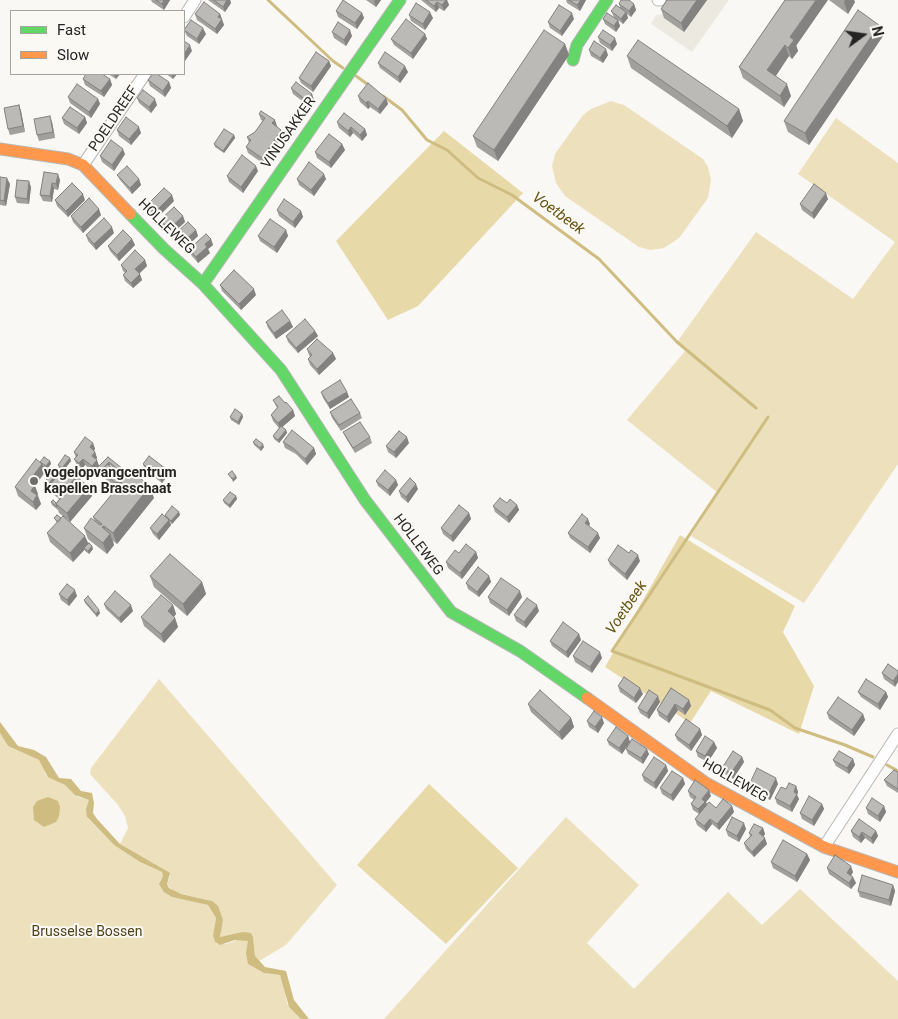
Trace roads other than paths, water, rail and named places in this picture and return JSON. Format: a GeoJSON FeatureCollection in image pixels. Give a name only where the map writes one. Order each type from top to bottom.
{"type":"FeatureCollection","features":[{"type":"Feature","properties":{"kind":"street"},"geometry":{"type":"LineString","coordinates":[[185,15],[195,0]]}},
{"type":"Feature","properties":{"kind":"street","name":"VINUSAKKER"},"geometry":{"type":"LineString","coordinates":[[204,284],[400,0]]}},
{"type":"Feature","properties":{"kind":"street"},"geometry":{"type":"LineString","coordinates":[[573,60],[577,45],[607,0]]}},
{"type":"Feature","properties":{"kind":"street","name":"POELDREEF"},"geometry":{"type":"LineString","coordinates":[[83,165],[144,75]]}},
{"type":"Feature","properties":{"kind":"street","name":"HOLLEWEG"},"geometry":{"type":"LineString","coordinates":[[0,149],[68,159],[83,165],[164,249],[204,284],[281,370],[365,500],[451,612],[527,656],[706,784],[824,847],[898,872]]}},
{"type":"Feature","properties":{"kind":"street"},"geometry":{"type":"LineString","coordinates":[[824,847],[898,734]]}},
{"type":"Feature","properties":{"kind":"waterway","name":"Voetbeek"},"geometry":{"type":"LineString","coordinates":[[268,0],[333,61],[343,68]]}},
{"type":"Feature","properties":{"kind":"waterway","name":"Voetbeek"},"geometry":{"type":"LineString","coordinates":[[356,76],[370,86]]}},
{"type":"Feature","properties":{"kind":"waterway","name":"Voetbeek"},"geometry":{"type":"LineString","coordinates":[[383,96],[402,110],[427,140],[447,150],[478,178],[512,195],[599,259],[677,342],[756,408]]}},
{"type":"Feature","properties":{"kind":"waterway","name":"Voetbeek"},"geometry":{"type":"LineString","coordinates":[[768,417],[612,651],[770,710],[795,728],[873,757]]}},
{"type":"Feature","properties":{"kind":"waterway","name":"Voetbeek"},"geometry":{"type":"LineString","coordinates":[[887,765],[898,771]]}},
{"type":"Feature","properties":{"kind":"place","name":"vogelopvangcentrum kapellen Brasschaat"},"geometry":{"type":"Point","coordinates":[34,481]}},
{"type":"Feature","properties":{"kind":"park label","name":"Brusselse Bossen"},"geometry":{"type":"Point","coordinates":[87,932]}}]}
